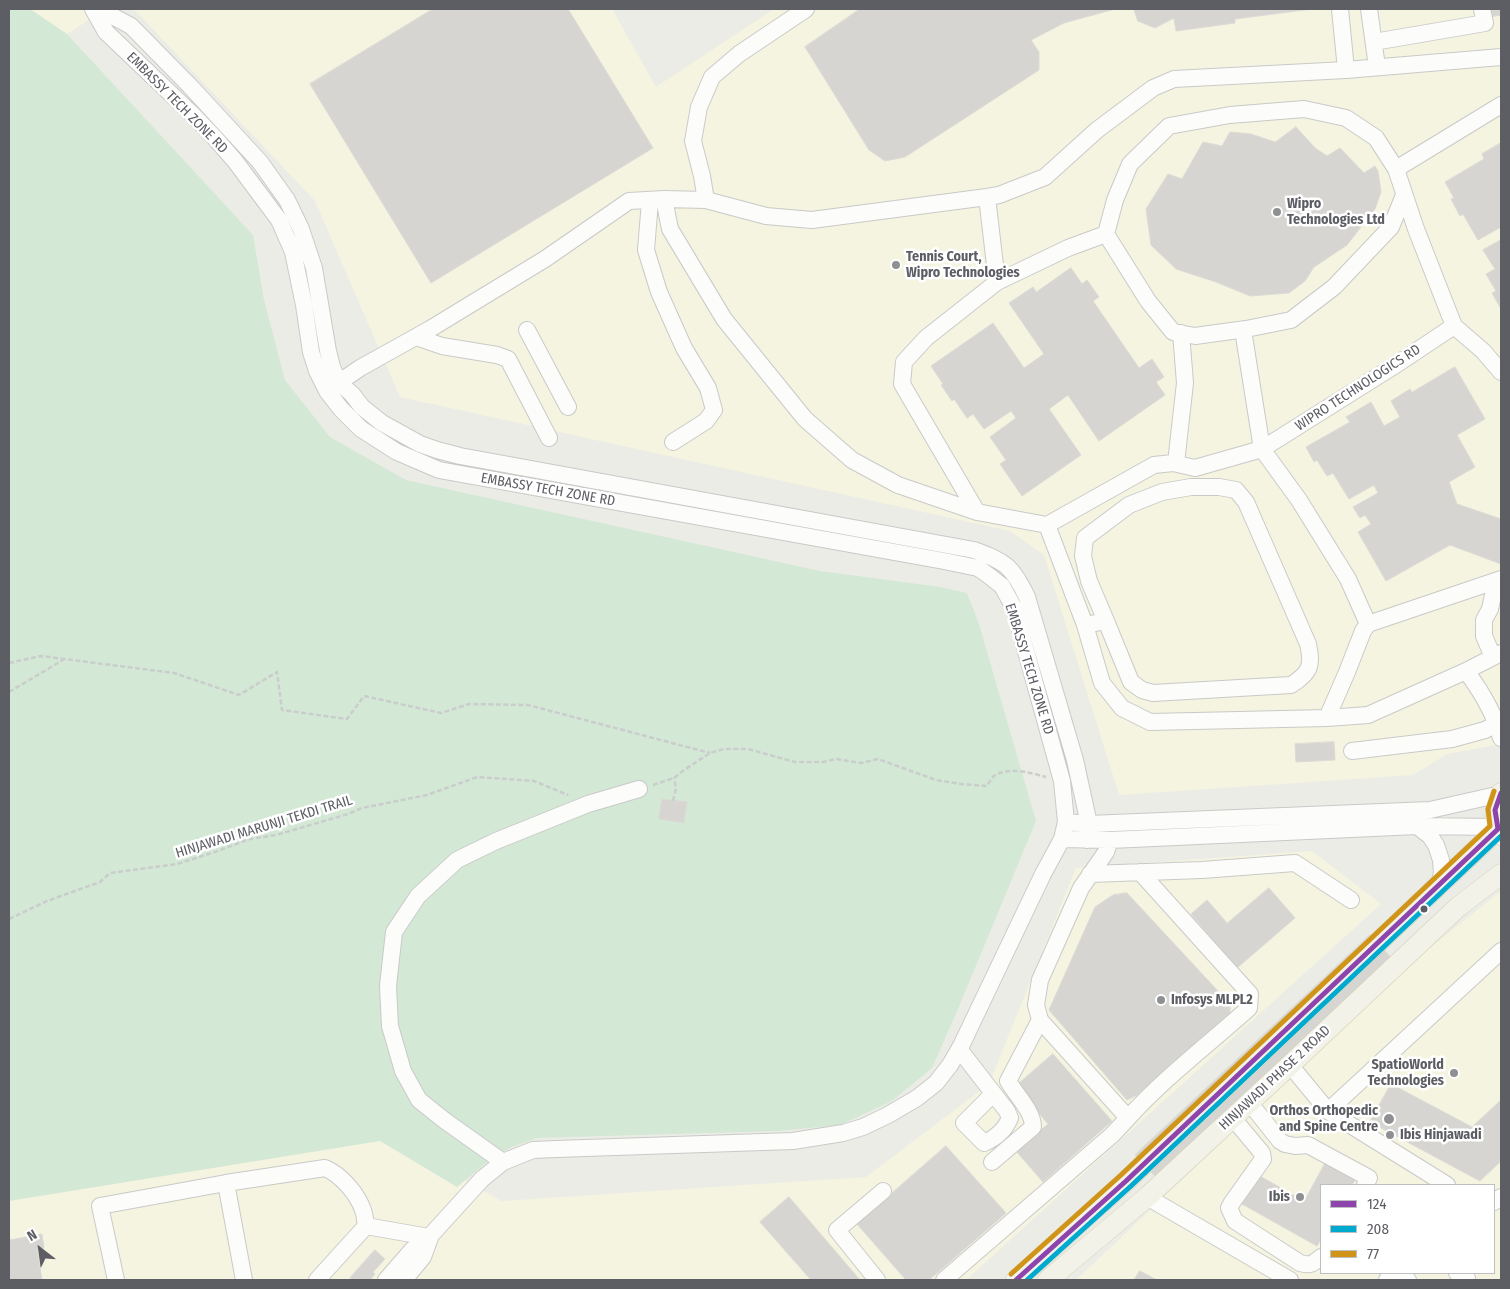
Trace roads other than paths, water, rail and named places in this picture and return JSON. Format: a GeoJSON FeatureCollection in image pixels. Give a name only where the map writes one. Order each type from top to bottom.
{"type":"FeatureCollection","features":[{"type":"Feature","properties":{"kind":"main road"},"geometry":{"type":"LineString","coordinates":[[1499,830],[1495,810],[1501,793]]}},
{"type":"Feature","properties":{"kind":"main road","name":"HINJAWADI PHASE 2 ROAD"},"geometry":{"type":"LineString","coordinates":[[1016,1280],[1126,1181],[1499,830]]}},
{"type":"Feature","properties":{"kind":"main road","name":"HINJAWADI PHASE 2 ROAD"},"geometry":{"type":"LineString","coordinates":[[1048,1280],[1147,1197],[1458,907],[1501,874]]}},
{"type":"Feature","properties":{"kind":"street","name":"EMBASSY TECH ZONE RD"},"geometry":{"type":"LineString","coordinates":[[93,9],[106,32],[193,115],[235,161],[278,220],[286,234],[295,260],[311,352],[317,371],[333,387],[341,409],[361,429],[397,452],[439,470],[978,568],[1002,586],[1014,608],[1062,781],[1066,822],[1062,839],[1043,874],[959,1049],[950,1065],[936,1083],[917,1098],[888,1115],[862,1127],[793,1141],[533,1150],[503,1162],[482,1179],[430,1236]]}},
{"type":"Feature","properties":{"kind":"street"},"geometry":{"type":"LineString","coordinates":[[99,9],[130,26],[190,86],[260,162],[287,200],[301,229],[314,268],[332,367],[333,387]]}},
{"type":"Feature","properties":{"kind":"street"},"geometry":{"type":"LineString","coordinates":[[706,200],[694,141],[699,106],[712,77],[738,54],[806,9]]}},
{"type":"Feature","properties":{"kind":"street"},"geometry":{"type":"LineString","coordinates":[[1340,9],[1346,70]]}},
{"type":"Feature","properties":{"kind":"street"},"geometry":{"type":"LineString","coordinates":[[1369,9],[1377,68]]}},
{"type":"Feature","properties":{"kind":"street"},"geometry":{"type":"LineString","coordinates":[[1374,42],[1485,23],[1482,9]]}},
{"type":"Feature","properties":{"kind":"street"},"geometry":{"type":"LineString","coordinates":[[333,387],[360,368],[416,337],[545,259],[629,201],[706,200],[766,216],[812,220],[987,197],[999,195],[1045,178],[1097,130],[1153,88],[1174,79],[1377,68],[1501,57]]}},
{"type":"Feature","properties":{"kind":"street"},"geometry":{"type":"LineString","coordinates":[[176,99],[190,86]]}},
{"type":"Feature","properties":{"kind":"street"},"geometry":{"type":"LineString","coordinates":[[1396,169],[1501,105]]}},
{"type":"Feature","properties":{"kind":"street"},"geometry":{"type":"LineString","coordinates":[[1404,195],[1391,227],[1334,288],[1291,320],[1243,330],[1196,336],[1173,332],[1148,301],[1106,234],[1115,200],[1130,164],[1169,126],[1230,115],[1304,109],[1346,118],[1376,138],[1396,169],[1404,195],[1454,326],[1483,351],[1501,372]]}},
{"type":"Feature","properties":{"kind":"street"},"geometry":{"type":"LineString","coordinates":[[987,197],[997,282]]}},
{"type":"Feature","properties":{"kind":"street"},"geometry":{"type":"LineString","coordinates":[[657,200],[646,250],[659,292],[683,345],[708,388],[714,410],[706,421],[673,442]]}},
{"type":"Feature","properties":{"kind":"street"},"geometry":{"type":"LineString","coordinates":[[657,200],[670,229],[724,319],[805,419],[852,460],[898,485],[977,512],[1047,525],[1085,624],[1102,683],[1122,708],[1150,722],[1327,718],[1368,715],[1497,655],[1484,636],[1484,620],[1490,609],[1499,580]]}},
{"type":"Feature","properties":{"kind":"street"},"geometry":{"type":"LineString","coordinates":[[977,512],[902,384],[904,362],[926,338],[997,282],[1068,248],[1106,234]]}},
{"type":"Feature","properties":{"kind":"street","name":"WIPRO TECHNOLOGICS RD"},"geometry":{"type":"LineString","coordinates":[[1047,525],[1154,464],[1176,463],[1195,468],[1262,449],[1454,326]]}},
{"type":"Feature","properties":{"kind":"street"},"geometry":{"type":"LineString","coordinates":[[528,330],[568,407]]}},
{"type":"Feature","properties":{"kind":"street"},"geometry":{"type":"LineString","coordinates":[[1243,330],[1262,449],[1299,500],[1348,579],[1368,624]]}},
{"type":"Feature","properties":{"kind":"street"},"geometry":{"type":"LineString","coordinates":[[1176,463],[1185,383],[1181,333]]}},
{"type":"Feature","properties":{"kind":"street"},"geometry":{"type":"LineString","coordinates":[[416,337],[442,346],[497,355],[508,359],[549,438]]}},
{"type":"Feature","properties":{"kind":"street"},"geometry":{"type":"LineString","coordinates":[[333,387],[382,423],[420,444],[437,450],[469,458],[974,550],[997,559],[1008,567],[1018,579],[1027,597],[1075,760],[1088,832]]}},
{"type":"Feature","properties":{"kind":"street"},"geometry":{"type":"LineString","coordinates":[[1219,486],[1236,490],[1246,502],[1308,644],[1311,658],[1308,671],[1302,678],[1291,685],[1153,693],[1142,690],[1131,682],[1106,620],[1089,581],[1083,556],[1085,538],[1129,505],[1162,492],[1191,487],[1219,486]]}},
{"type":"Feature","properties":{"kind":"street"},"geometry":{"type":"LineString","coordinates":[[1327,718],[1363,630],[1368,624],[1499,580]]}},
{"type":"Feature","properties":{"kind":"street"},"geometry":{"type":"LineString","coordinates":[[1085,624],[1106,620]]}},
{"type":"Feature","properties":{"kind":"street"},"geometry":{"type":"LineString","coordinates":[[1352,751],[1452,739],[1484,730],[1499,731],[1475,682],[1466,671]]}},
{"type":"Feature","properties":{"kind":"street"},"geometry":{"type":"LineString","coordinates":[[503,1162],[419,1100],[403,1071],[390,1026],[388,986],[394,932],[418,896],[457,860],[496,841],[588,804],[639,789]]}},
{"type":"Feature","properties":{"kind":"street"},"geometry":{"type":"LineString","coordinates":[[1062,839],[1088,832],[1430,810],[1501,793]]}},
{"type":"Feature","properties":{"kind":"street"},"geometry":{"type":"LineString","coordinates":[[1066,822],[1110,840],[1417,826],[1499,830]]}},
{"type":"Feature","properties":{"kind":"street"},"geometry":{"type":"LineString","coordinates":[[1417,826],[1430,836],[1436,845],[1441,860],[1442,874],[1438,886]]}},
{"type":"Feature","properties":{"kind":"street"},"geometry":{"type":"LineString","coordinates":[[1110,840],[1106,852],[1081,888],[1040,980],[1036,1005],[1040,1020],[1128,1118]]}},
{"type":"Feature","properties":{"kind":"street"},"geometry":{"type":"LineString","coordinates":[[1090,874],[1202,870],[1295,863],[1351,900]]}},
{"type":"Feature","properties":{"kind":"street"},"geometry":{"type":"LineString","coordinates":[[944,1280],[1112,1135],[1140,1105],[1250,1008],[1250,994],[1140,872]]}},
{"type":"Feature","properties":{"kind":"street"},"geometry":{"type":"LineString","coordinates":[[1328,1111],[1501,951]]}},
{"type":"Feature","properties":{"kind":"street"},"geometry":{"type":"LineString","coordinates":[[992,1162],[1033,1127],[1033,1121],[1008,1081],[1040,1020]]}},
{"type":"Feature","properties":{"kind":"street"},"geometry":{"type":"LineString","coordinates":[[959,1049],[994,1094]]}},
{"type":"Feature","properties":{"kind":"street"},"geometry":{"type":"LineString","coordinates":[[1290,1065],[1328,1111],[1445,1184]]}},
{"type":"Feature","properties":{"kind":"street"},"geometry":{"type":"LineString","coordinates":[[1249,1102],[1280,1141],[1295,1146],[1308,1145],[1371,1183]]}},
{"type":"Feature","properties":{"kind":"street"},"geometry":{"type":"LineString","coordinates":[[1232,1117],[1262,1152],[1263,1159],[1229,1208],[1235,1221],[1300,1263],[1307,1266],[1312,1265],[1320,1259]]}},
{"type":"Feature","properties":{"kind":"street"},"geometry":{"type":"LineString","coordinates":[[116,1280],[100,1206],[226,1183],[325,1168],[333,1172],[346,1184],[363,1210],[366,1226]]}},
{"type":"Feature","properties":{"kind":"street"},"geometry":{"type":"LineString","coordinates":[[226,1183],[244,1280]]}},
{"type":"Feature","properties":{"kind":"street"},"geometry":{"type":"LineString","coordinates":[[877,1280],[837,1230],[883,1192]]}},
{"type":"Feature","properties":{"kind":"street"},"geometry":{"type":"LineString","coordinates":[[1147,1197],[1290,1280]]}},
{"type":"Feature","properties":{"kind":"street"},"geometry":{"type":"LineString","coordinates":[[366,1226],[430,1236]]}},
{"type":"Feature","properties":{"kind":"street"},"geometry":{"type":"LineString","coordinates":[[316,1280],[366,1226]]}},
{"type":"Feature","properties":{"kind":"street"},"geometry":{"type":"LineString","coordinates":[[386,1280],[413,1248],[430,1236]]}},
{"type":"Feature","properties":{"kind":"street"},"geometry":{"type":"LineString","coordinates":[[404,1280],[423,1257],[430,1236]]}},
{"type":"Feature","properties":{"kind":"street"},"geometry":{"type":"LineString","coordinates":[[1397,1274],[1408,1280]]}},
{"type":"Feature","properties":{"kind":"place","name":"Wipro Technologies Ltd"},"geometry":{"type":"Point","coordinates":[1277,212]}},
{"type":"Feature","properties":{"kind":"place","name":"Tennis Court, Wipro Technologies"},"geometry":{"type":"Point","coordinates":[896,265]}},
{"type":"Feature","properties":{"kind":"place","name":"Infosys MLPL2"},"geometry":{"type":"Point","coordinates":[1161,1000]}},
{"type":"Feature","properties":{"kind":"place","name":"SpatioWorld Technologies"},"geometry":{"type":"Point","coordinates":[1454,1073]}},
{"type":"Feature","properties":{"kind":"place","name":"Orthos Orthopedic and Spine Centre"},"geometry":{"type":"Point","coordinates":[1389,1119]}},
{"type":"Feature","properties":{"kind":"place","name":"Ibis Hinjawadi"},"geometry":{"type":"Point","coordinates":[1390,1135]}},
{"type":"Feature","properties":{"kind":"place","name":"Ibis"},"geometry":{"type":"Point","coordinates":[1300,1197]}}]}
